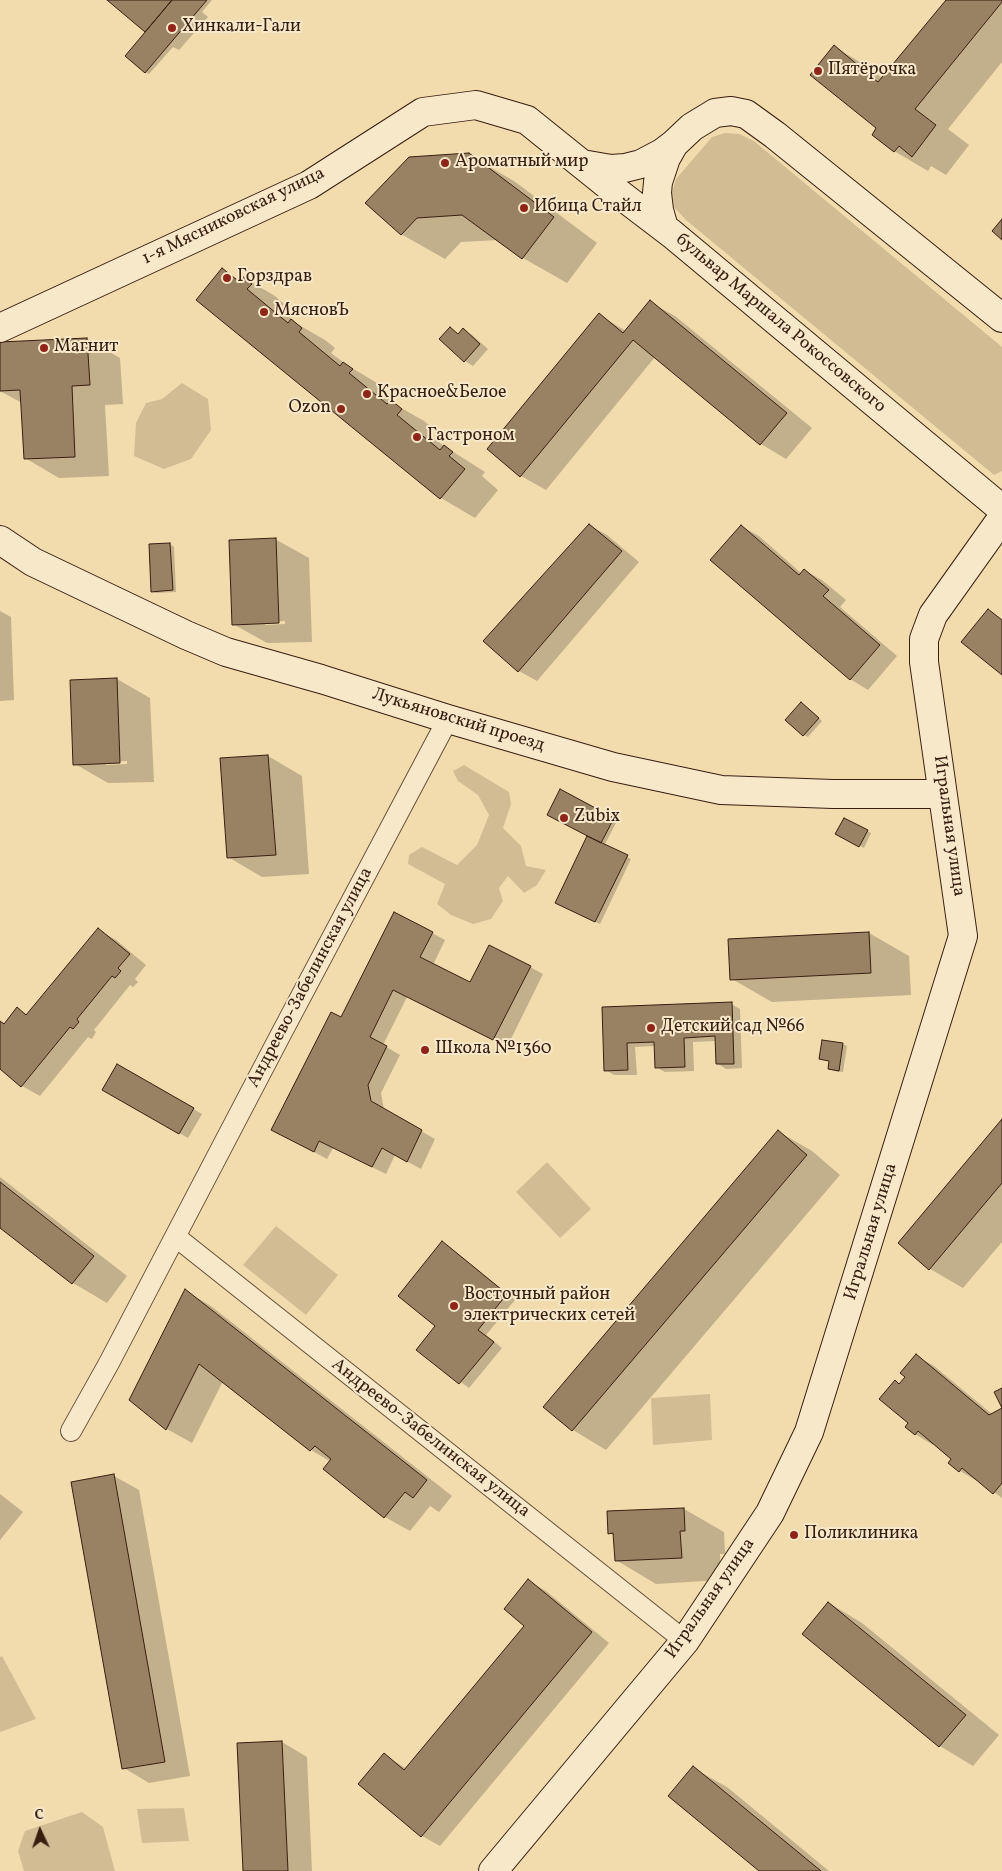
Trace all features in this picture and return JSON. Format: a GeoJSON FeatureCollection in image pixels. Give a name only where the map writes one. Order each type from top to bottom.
{"type":"FeatureCollection","features":[{"type":"Feature","properties":{"kind":"street","name":"1-я Мясниковская улица"},"geometry":{"type":"LineString","coordinates":[[0,328],[309,184],[423,112],[476,105],[527,120],[664,228]]}},
{"type":"Feature","properties":{"kind":"street","name":"бульвар Маршала Рокоссовского"},"geometry":{"type":"LineString","coordinates":[[1002,318],[783,141],[746,114],[731,111],[715,113],[692,126],[674,144],[666,158],[658,182],[657,193],[664,228],[1002,509]]}},
{"type":"Feature","properties":{"kind":"street"},"geometry":{"type":"LineString","coordinates":[[582,164],[611,170],[624,168],[641,164],[674,144]]}},
{"type":"Feature","properties":{"kind":"street","name":"Игральная улица"},"geometry":{"type":"LineString","coordinates":[[493,1871],[685,1641],[770,1513],[809,1432],[963,936],[924,662],[924,639],[933,615],[1002,518]]}},
{"type":"Feature","properties":{"kind":"street","name":"Лукьяновский проезд"},"geometry":{"type":"LineString","coordinates":[[0,540],[33,562],[226,652],[613,767],[721,790],[833,794],[942,794]]}},
{"type":"Feature","properties":{"kind":"street","name":"Андреево-Забелинская улица"},"geometry":{"type":"LineString","coordinates":[[71,1431],[94,1392],[448,719]]}},
{"type":"Feature","properties":{"kind":"street","name":"Андреево-Забелинская улица"},"geometry":{"type":"LineString","coordinates":[[176,1237],[685,1641]]}},
{"type":"Feature","properties":{"kind":"shaded area"},"geometry":{"type":"Polygon","coordinates":[[[725,133],[739,134],[754,141],[1002,347],[1002,471],[994,475],[686,220],[674,207],[672,193],[676,179],[712,137],[725,133]]]}},
{"type":"Feature","properties":{"kind":"shaded area"},"geometry":{"type":"Polygon","coordinates":[[[182,383],[208,399],[211,430],[191,459],[164,469],[134,456],[136,423],[146,403],[162,399],[182,383]]]}},
{"type":"Feature","properties":{"kind":"shaded area"},"geometry":{"type":"Polygon","coordinates":[[[464,765],[509,792],[511,804],[503,828],[521,846],[526,866],[546,870],[537,885],[524,893],[508,876],[499,888],[503,901],[491,919],[473,924],[451,915],[437,904],[445,884],[408,864],[409,855],[422,847],[457,865],[477,845],[489,815],[478,795],[458,781],[453,771],[464,765]]]}},
{"type":"Feature","properties":{"kind":"shaded area"},"geometry":{"type":"Polygon","coordinates":[[[547,1162],[591,1209],[560,1238],[516,1192],[547,1162]]]}},
{"type":"Feature","properties":{"kind":"shaded area"},"geometry":{"type":"Polygon","coordinates":[[[276,1226],[338,1275],[306,1315],[243,1265],[276,1226]]]}},
{"type":"Feature","properties":{"kind":"shaded area"},"geometry":{"type":"Polygon","coordinates":[[[710,1394],[712,1440],[653,1445],[651,1398],[710,1394]]]}},
{"type":"Feature","properties":{"kind":"shaded area"},"geometry":{"type":"Polygon","coordinates":[[[2,1656],[36,1719],[0,1732],[0,1657],[2,1656]]]}},
{"type":"Feature","properties":{"kind":"shaded area"},"geometry":{"type":"Polygon","coordinates":[[[184,1808],[189,1841],[142,1843],[137,1809],[184,1808]]]}},
{"type":"Feature","properties":{"kind":"shaded area"},"geometry":{"type":"Polygon","coordinates":[[[82,1812],[103,1827],[115,1871],[24,1871],[18,1851],[25,1831],[82,1812]]]}},
{"type":"Feature","properties":{"kind":"building"},"geometry":{"type":"Polygon","coordinates":[[[107,0],[172,0],[145,32],[107,0]]]}},
{"type":"Feature","properties":{"kind":"building"},"geometry":{"type":"Polygon","coordinates":[[[172,0],[207,0],[145,73],[125,56],[172,0]]]}},
{"type":"Feature","properties":{"kind":"building"},"geometry":{"type":"Polygon","coordinates":[[[946,0],[1002,0],[1002,2],[915,109],[936,125],[912,157],[899,146],[894,152],[872,135],[876,128],[810,75],[834,45],[878,82],[946,0]]]}},
{"type":"Feature","properties":{"kind":"building"},"geometry":{"type":"Polygon","coordinates":[[[469,153],[554,217],[522,259],[462,215],[417,218],[401,235],[365,203],[409,157],[469,153]]]}},
{"type":"Feature","properties":{"kind":"building"},"geometry":{"type":"Polygon","coordinates":[[[1002,219],[1002,240],[992,231],[1002,219]]]}},
{"type":"Feature","properties":{"kind":"building"},"geometry":{"type":"Polygon","coordinates":[[[222,268],[237,280],[241,275],[252,284],[247,289],[288,323],[291,319],[302,328],[299,332],[340,366],[343,362],[353,369],[349,373],[387,404],[391,400],[402,409],[397,415],[440,450],[444,445],[453,452],[449,456],[465,469],[440,499],[196,300],[222,268]]]}},
{"type":"Feature","properties":{"kind":"building"},"geometry":{"type":"Polygon","coordinates":[[[650,300],[787,413],[760,445],[633,340],[520,477],[487,449],[599,313],[623,333],[650,300]]]}},
{"type":"Feature","properties":{"kind":"building"},"geometry":{"type":"Polygon","coordinates":[[[450,327],[458,334],[463,328],[480,344],[464,362],[439,339],[450,327]]]}},
{"type":"Feature","properties":{"kind":"building"},"geometry":{"type":"Polygon","coordinates":[[[87,338],[90,385],[72,386],[75,457],[24,459],[20,390],[0,391],[0,342],[87,338]]]}},
{"type":"Feature","properties":{"kind":"building"},"geometry":{"type":"Polygon","coordinates":[[[589,524],[622,551],[518,672],[483,641],[589,524]]]}},
{"type":"Feature","properties":{"kind":"building"},"geometry":{"type":"Polygon","coordinates":[[[741,525],[799,575],[804,569],[829,590],[823,596],[880,645],[850,680],[710,560],[741,525]]]}},
{"type":"Feature","properties":{"kind":"building"},"geometry":{"type":"Polygon","coordinates":[[[276,538],[279,623],[232,625],[229,540],[276,538]]]}},
{"type":"Feature","properties":{"kind":"building"},"geometry":{"type":"Polygon","coordinates":[[[170,543],[173,590],[151,592],[149,544],[170,543]]]}},
{"type":"Feature","properties":{"kind":"building"},"geometry":{"type":"Polygon","coordinates":[[[988,609],[1002,620],[1002,675],[961,642],[988,609]]]}},
{"type":"Feature","properties":{"kind":"building"},"geometry":{"type":"Polygon","coordinates":[[[117,678],[120,763],[73,765],[70,680],[117,678]]]}},
{"type":"Feature","properties":{"kind":"building"},"geometry":{"type":"Polygon","coordinates":[[[801,702],[819,718],[803,736],[785,720],[801,702]]]}},
{"type":"Feature","properties":{"kind":"building"},"geometry":{"type":"Polygon","coordinates":[[[268,755],[276,855],[227,858],[220,758],[268,755]]]}},
{"type":"Feature","properties":{"kind":"building"},"geometry":{"type":"Polygon","coordinates":[[[560,789],[614,818],[601,843],[547,815],[560,789]]]}},
{"type":"Feature","properties":{"kind":"building"},"geometry":{"type":"Polygon","coordinates":[[[844,818],[868,830],[859,847],[835,834],[844,818]]]}},
{"type":"Feature","properties":{"kind":"building"},"geometry":{"type":"Polygon","coordinates":[[[587,836],[628,855],[595,922],[555,903],[587,836]]]}},
{"type":"Feature","properties":{"kind":"building"},"geometry":{"type":"Polygon","coordinates":[[[394,912],[433,932],[420,957],[470,982],[489,945],[531,966],[493,1040],[393,990],[370,1037],[387,1046],[368,1085],[371,1101],[422,1130],[407,1162],[382,1148],[372,1167],[319,1141],[314,1152],[271,1130],[331,1012],[341,1017],[394,912]]]}},
{"type":"Feature","properties":{"kind":"building"},"geometry":{"type":"Polygon","coordinates":[[[98,928],[130,954],[118,968],[121,971],[115,978],[112,976],[77,1019],[79,1022],[73,1029],[70,1027],[21,1087],[0,1069],[0,1021],[4,1024],[17,1007],[26,1015],[98,928]]]}},
{"type":"Feature","properties":{"kind":"building"},"geometry":{"type":"Polygon","coordinates":[[[869,932],[871,973],[730,980],[728,939],[869,932]]]}},
{"type":"Feature","properties":{"kind":"building"},"geometry":{"type":"Polygon","coordinates":[[[732,1002],[734,1064],[716,1064],[715,1036],[684,1038],[685,1067],[655,1068],[654,1042],[627,1043],[628,1070],[604,1071],[602,1007],[732,1002]]]}},
{"type":"Feature","properties":{"kind":"building"},"geometry":{"type":"Polygon","coordinates":[[[822,1040],[843,1043],[839,1071],[828,1069],[829,1061],[819,1059],[822,1040]]]}},
{"type":"Feature","properties":{"kind":"building"},"geometry":{"type":"Polygon","coordinates":[[[117,1064],[194,1108],[179,1134],[102,1090],[117,1064]]]}},
{"type":"Feature","properties":{"kind":"building"},"geometry":{"type":"Polygon","coordinates":[[[1002,1119],[1002,1183],[929,1270],[898,1243],[1002,1119]]]}},
{"type":"Feature","properties":{"kind":"building"},"geometry":{"type":"Polygon","coordinates":[[[778,1130],[807,1155],[572,1431],[543,1407],[778,1130]]]}},
{"type":"Feature","properties":{"kind":"building"},"geometry":{"type":"Polygon","coordinates":[[[0,1182],[94,1256],[72,1284],[0,1228],[0,1182]]]}},
{"type":"Feature","properties":{"kind":"building","name":"Восточный район электрических сетей"},"geometry":{"type":"Polygon","coordinates":[[[442,1241],[507,1294],[478,1330],[494,1342],[459,1384],[416,1350],[435,1326],[398,1296],[442,1241]]]}},
{"type":"Feature","properties":{"kind":"building"},"geometry":{"type":"Polygon","coordinates":[[[185,1289],[427,1480],[413,1498],[405,1492],[384,1518],[323,1469],[331,1459],[315,1446],[310,1451],[199,1364],[166,1430],[129,1400],[185,1289]]]}},
{"type":"Feature","properties":{"kind":"building"},"geometry":{"type":"Polygon","coordinates":[[[916,1354],[989,1415],[1002,1408],[1002,1483],[993,1494],[962,1468],[959,1472],[948,1463],[951,1459],[918,1431],[915,1435],[905,1427],[908,1423],[879,1399],[895,1380],[899,1384],[905,1377],[900,1373],[916,1354]]]}},
{"type":"Feature","properties":{"kind":"building"},"geometry":{"type":"Polygon","coordinates":[[[1002,1388],[1002,1408],[994,1392],[1002,1388]]]}},
{"type":"Feature","properties":{"kind":"building"},"geometry":{"type":"Polygon","coordinates":[[[114,1474],[165,1762],[122,1769],[71,1482],[114,1474]]]}},
{"type":"Feature","properties":{"kind":"building"},"geometry":{"type":"Polygon","coordinates":[[[684,1508],[685,1531],[680,1531],[682,1558],[615,1561],[613,1533],[608,1534],[607,1511],[684,1508]]]}},
{"type":"Feature","properties":{"kind":"building"},"geometry":{"type":"Polygon","coordinates":[[[528,1579],[592,1632],[421,1837],[358,1784],[384,1753],[404,1770],[524,1626],[504,1609],[528,1579]]]}},
{"type":"Feature","properties":{"kind":"building"},"geometry":{"type":"Polygon","coordinates":[[[828,1602],[966,1715],[939,1747],[802,1634],[828,1602]]]}},
{"type":"Feature","properties":{"kind":"building"},"geometry":{"type":"Polygon","coordinates":[[[282,1741],[288,1871],[243,1871],[237,1743],[282,1741]]]}},
{"type":"Feature","properties":{"kind":"building"},"geometry":{"type":"Polygon","coordinates":[[[693,1766],[821,1871],[759,1871],[668,1796],[693,1766]]]}},
{"type":"Feature","properties":{"kind":"place","name":"Хинкали-Гали"},"geometry":{"type":"Point","coordinates":[172,28]}},
{"type":"Feature","properties":{"kind":"place","name":"Пятёрочка"},"geometry":{"type":"Point","coordinates":[818,71]}},
{"type":"Feature","properties":{"kind":"place","name":"Ароматный мир"},"geometry":{"type":"Point","coordinates":[445,163]}},
{"type":"Feature","properties":{"kind":"place","name":"Ибица Стайл"},"geometry":{"type":"Point","coordinates":[524,208]}},
{"type":"Feature","properties":{"kind":"place","name":"Горздрав"},"geometry":{"type":"Point","coordinates":[227,278]}},
{"type":"Feature","properties":{"kind":"place","name":"МясновЪ"},"geometry":{"type":"Point","coordinates":[264,312]}},
{"type":"Feature","properties":{"kind":"place","name":"Магнит"},"geometry":{"type":"Point","coordinates":[44,348]}},
{"type":"Feature","properties":{"kind":"place","name":"Красное&Белое"},"geometry":{"type":"Point","coordinates":[367,394]}},
{"type":"Feature","properties":{"kind":"place","name":"Ozon"},"geometry":{"type":"Point","coordinates":[341,409]}},
{"type":"Feature","properties":{"kind":"place","name":"Гастроном"},"geometry":{"type":"Point","coordinates":[417,437]}},
{"type":"Feature","properties":{"kind":"place","name":"Zubix"},"geometry":{"type":"Point","coordinates":[564,818]}},
{"type":"Feature","properties":{"kind":"place","name":"Детский сад №66"},"geometry":{"type":"Point","coordinates":[651,1028]}},
{"type":"Feature","properties":{"kind":"place","name":"Школа №1360"},"geometry":{"type":"Point","coordinates":[425,1050]}},
{"type":"Feature","properties":{"kind":"place","name":"Восточный район электрических сетей"},"geometry":{"type":"Point","coordinates":[454,1306]}},
{"type":"Feature","properties":{"kind":"place","name":"Поликлиника"},"geometry":{"type":"Point","coordinates":[794,1535]}}]}
